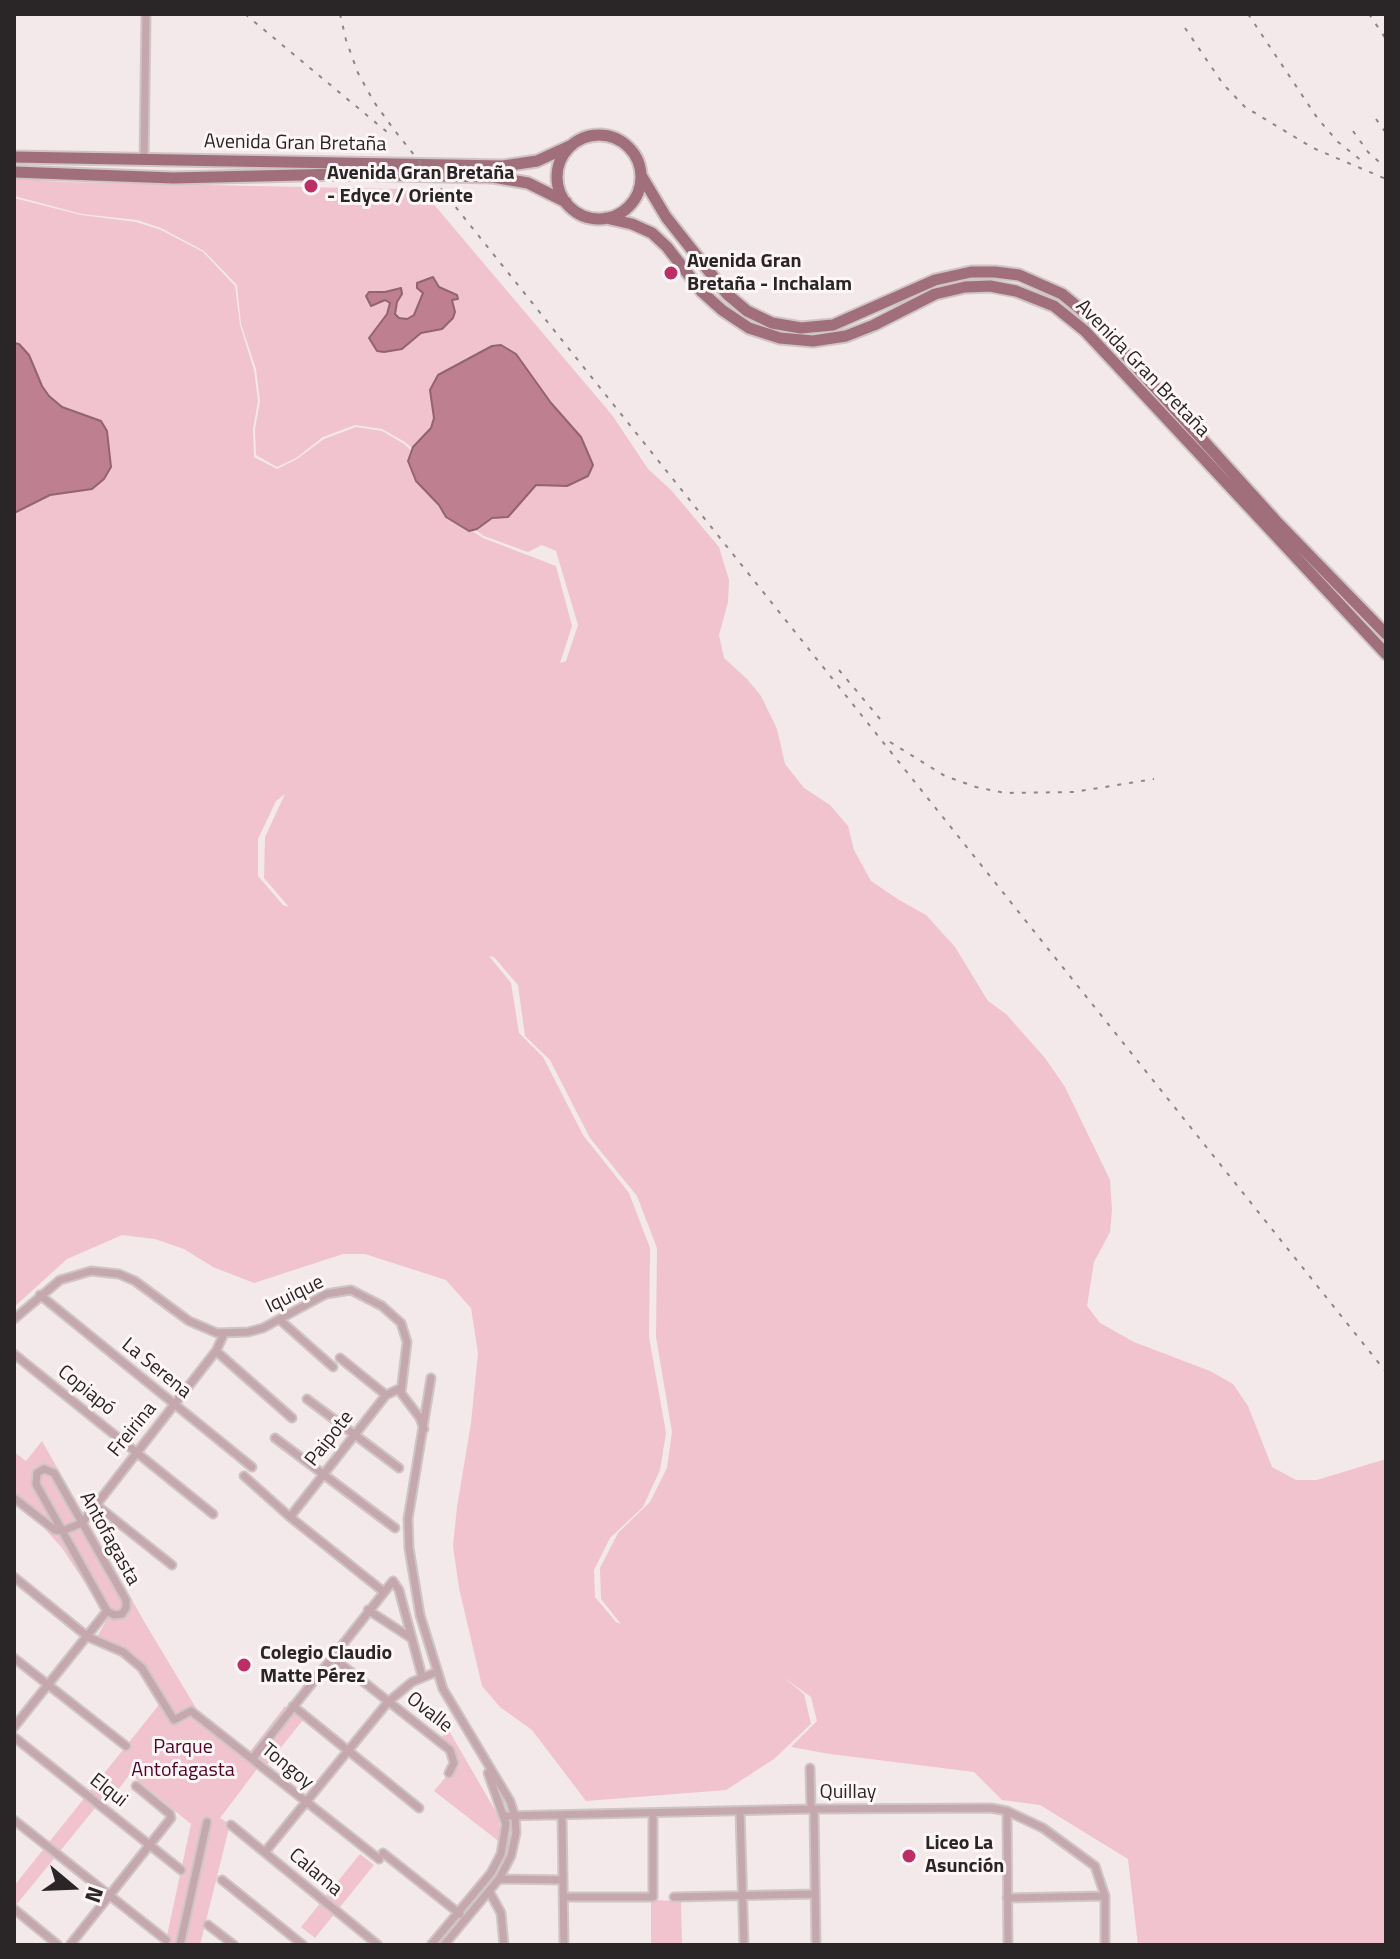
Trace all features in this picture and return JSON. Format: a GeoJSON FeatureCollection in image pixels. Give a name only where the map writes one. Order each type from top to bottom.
{"type":"FeatureCollection","features":[{"type":"Feature","properties":{"kind":"main road"},"geometry":{"type":"LineString","coordinates":[[592,135],[615,138],[634,153],[641,175],[640,187],[631,203],[606,218],[586,216],[566,202],[559,187],[558,170],[572,145],[592,135]]}},
{"type":"Feature","properties":{"kind":"main road","name":"Avenida Gran Bretaña"},"geometry":{"type":"LineString","coordinates":[[14,157],[503,166],[537,161],[572,145]]}},
{"type":"Feature","properties":{"kind":"main road"},"geometry":{"type":"LineString","coordinates":[[144,160],[154,170],[173,178]]}},
{"type":"Feature","properties":{"kind":"main road","name":"Avenida Gran Bretaña"},"geometry":{"type":"LineString","coordinates":[[14,172],[173,178],[343,174],[493,177],[528,183],[566,202]]}},
{"type":"Feature","properties":{"kind":"main road","name":"Avenida Gran Bretaña"},"geometry":{"type":"LineString","coordinates":[[641,175],[666,217],[717,282],[740,306],[772,323],[801,328],[833,325],[923,285],[971,272],[1019,275],[1062,294],[1088,314],[1269,513],[1386,634]]}},
{"type":"Feature","properties":{"kind":"main road","name":"Avenida Gran Bretaña"},"geometry":{"type":"LineString","coordinates":[[606,218],[652,233],[702,292],[722,310],[749,328],[780,338],[813,341],[846,336],[935,294],[965,287],[990,286],[1016,291],[1054,306],[1085,331],[1386,654]]}},
{"type":"Feature","properties":{"kind":"street"},"geometry":{"type":"LineString","coordinates":[[144,160],[146,14]]}},
{"type":"Feature","properties":{"kind":"street"},"geometry":{"type":"LineString","coordinates":[[14,1319],[60,1280],[91,1271],[119,1274],[149,1291],[189,1321],[224,1334]]}},
{"type":"Feature","properties":{"kind":"street","name":"Iquique"},"geometry":{"type":"LineString","coordinates":[[224,1334],[248,1332],[280,1320],[326,1294],[351,1290],[364,1294],[392,1314],[404,1331],[406,1356],[401,1388]]}},
{"type":"Feature","properties":{"kind":"street","name":"La Serena"},"geometry":{"type":"LineString","coordinates":[[40,1295],[252,1467]]}},
{"type":"Feature","properties":{"kind":"street"},"geometry":{"type":"LineString","coordinates":[[280,1320],[333,1367]]}},
{"type":"Feature","properties":{"kind":"street","name":"Freirina"},"geometry":{"type":"LineString","coordinates":[[82,1523],[135,1451],[216,1351],[224,1334]]}},
{"type":"Feature","properties":{"kind":"street"},"geometry":{"type":"LineString","coordinates":[[216,1351],[292,1418]]}},
{"type":"Feature","properties":{"kind":"street","name":"Copiapó"},"geometry":{"type":"LineString","coordinates":[[14,1354],[213,1514]]}},
{"type":"Feature","properties":{"kind":"street"},"geometry":{"type":"LineString","coordinates":[[340,1358],[386,1395]]}},
{"type":"Feature","properties":{"kind":"street"},"geometry":{"type":"LineString","coordinates":[[431,1378],[425,1431],[410,1503],[409,1548],[420,1615],[436,1672],[448,1699],[510,1801],[515,1816],[514,1847],[499,1879],[444,1945]]}},
{"type":"Feature","properties":{"kind":"street"},"geometry":{"type":"LineString","coordinates":[[401,1388],[402,1396],[420,1418],[425,1431]]}},
{"type":"Feature","properties":{"kind":"street","name":"Paipote"},"geometry":{"type":"LineString","coordinates":[[290,1517],[386,1395],[401,1388]]}},
{"type":"Feature","properties":{"kind":"street"},"geometry":{"type":"LineString","coordinates":[[307,1399],[399,1468]]}},
{"type":"Feature","properties":{"kind":"street"},"geometry":{"type":"LineString","coordinates":[[275,1438],[395,1528]]}},
{"type":"Feature","properties":{"kind":"street","name":"Antofagasta"},"geometry":{"type":"LineString","coordinates":[[41,1470],[54,1473],[82,1523],[126,1600],[122,1614],[114,1615],[107,1611],[58,1531],[35,1482],[41,1470]]}},
{"type":"Feature","properties":{"kind":"street"},"geometry":{"type":"LineString","coordinates":[[244,1476],[384,1592]]}},
{"type":"Feature","properties":{"kind":"street"},"geometry":{"type":"LineString","coordinates":[[14,1498],[58,1531],[82,1523]]}},
{"type":"Feature","properties":{"kind":"street"},"geometry":{"type":"LineString","coordinates":[[95,1504],[172,1565]]}},
{"type":"Feature","properties":{"kind":"street"},"geometry":{"type":"LineString","coordinates":[[14,1577],[88,1637]]}},
{"type":"Feature","properties":{"kind":"street"},"geometry":{"type":"LineString","coordinates":[[252,1759],[393,1581],[422,1676]]}},
{"type":"Feature","properties":{"kind":"street"},"geometry":{"type":"LineString","coordinates":[[368,1610],[411,1638]]}},
{"type":"Feature","properties":{"kind":"street"},"geometry":{"type":"LineString","coordinates":[[14,1727],[107,1611]]}},
{"type":"Feature","properties":{"kind":"street","name":"Tongoy"},"geometry":{"type":"LineString","coordinates":[[88,1637],[123,1652],[142,1668],[174,1720],[191,1711],[305,1802],[465,1919]]}},
{"type":"Feature","properties":{"kind":"street","name":"Ovalle"},"geometry":{"type":"LineString","coordinates":[[332,1657],[450,1750],[454,1763],[449,1773]]}},
{"type":"Feature","properties":{"kind":"street"},"geometry":{"type":"LineString","coordinates":[[14,1658],[126,1746]]}},
{"type":"Feature","properties":{"kind":"street"},"geometry":{"type":"LineString","coordinates":[[265,1852],[388,1702],[406,1685],[436,1672]]}},
{"type":"Feature","properties":{"kind":"street"},"geometry":{"type":"LineString","coordinates":[[293,1706],[419,1808]]}},
{"type":"Feature","properties":{"kind":"street","name":"Elqui"},"geometry":{"type":"LineString","coordinates":[[14,1737],[181,1870]]}},
{"type":"Feature","properties":{"kind":"street"},"geometry":{"type":"LineString","coordinates":[[431,1945],[497,1863],[505,1837],[504,1816],[479,1752]]}},
{"type":"Feature","properties":{"kind":"street"},"geometry":{"type":"LineString","coordinates":[[810,1768],[816,1945]]}},
{"type":"Feature","properties":{"kind":"street"},"geometry":{"type":"LineString","coordinates":[[70,1945],[171,1816],[136,1786]]}},
{"type":"Feature","properties":{"kind":"street","name":"Quillay"},"geometry":{"type":"LineString","coordinates":[[504,1816],[812,1809],[991,1808],[1007,1811],[1033,1821],[1089,1860],[1099,1873],[1105,1896],[1105,1945]]}},
{"type":"Feature","properties":{"kind":"street"},"geometry":{"type":"LineString","coordinates":[[740,1811],[744,1945]]}},
{"type":"Feature","properties":{"kind":"street"},"geometry":{"type":"LineString","coordinates":[[1007,1811],[1008,1945]]}},
{"type":"Feature","properties":{"kind":"street"},"geometry":{"type":"LineString","coordinates":[[564,1897],[653,1897],[653,1813]]}},
{"type":"Feature","properties":{"kind":"street"},"geometry":{"type":"LineString","coordinates":[[562,1815],[564,1945]]}},
{"type":"Feature","properties":{"kind":"street"},"geometry":{"type":"LineString","coordinates":[[14,1820],[166,1940]]}},
{"type":"Feature","properties":{"kind":"street"},"geometry":{"type":"LineString","coordinates":[[180,1945],[207,1822]]}},
{"type":"Feature","properties":{"kind":"street","name":"Calama"},"geometry":{"type":"LineString","coordinates":[[231,1825],[378,1945]]}},
{"type":"Feature","properties":{"kind":"street"},"geometry":{"type":"LineString","coordinates":[[499,1879],[563,1880]]}},
{"type":"Feature","properties":{"kind":"street"},"geometry":{"type":"LineString","coordinates":[[222,1880],[303,1945]]}},
{"type":"Feature","properties":{"kind":"street"},"geometry":{"type":"LineString","coordinates":[[489,1891],[501,1913],[504,1945]]}},
{"type":"Feature","properties":{"kind":"street"},"geometry":{"type":"LineString","coordinates":[[674,1897],[815,1894]]}},
{"type":"Feature","properties":{"kind":"street"},"geometry":{"type":"LineString","coordinates":[[1007,1898],[1105,1896]]}},
{"type":"Feature","properties":{"kind":"street"},"geometry":{"type":"LineString","coordinates":[[14,1909],[58,1945]]}},
{"type":"Feature","properties":{"kind":"street"},"geometry":{"type":"LineString","coordinates":[[208,1925],[234,1945]]}},
{"type":"Feature","properties":{"kind":"green space"},"geometry":{"type":"Polygon","coordinates":[[[14,178],[63,182],[399,189],[425,194],[612,415],[648,469],[671,490],[719,547],[729,580],[728,602],[719,635],[724,658],[761,696],[777,729],[785,764],[804,788],[830,805],[848,826],[854,850],[871,881],[926,915],[955,947],[988,1001],[1006,1014],[1045,1058],[1065,1087],[1110,1180],[1110,1232],[1094,1262],[1087,1306],[1100,1323],[1134,1342],[1210,1371],[1233,1384],[1248,1406],[1272,1467],[1296,1480],[1317,1480],[1386,1459],[1386,1945],[1138,1945],[1128,1859],[1040,1805],[1002,1800],[974,1772],[791,1747],[817,1721],[811,1697],[783,1677],[804,1694],[811,1724],[774,1759],[726,1790],[586,1801],[532,1730],[500,1707],[482,1686],[459,1588],[453,1546],[478,1353],[471,1308],[446,1280],[365,1254],[343,1254],[254,1283],[213,1267],[184,1249],[155,1239],[122,1235],[67,1259],[14,1307],[14,198],[81,215],[136,222],[161,230],[203,252],[235,286],[240,325],[254,370],[258,401],[253,429],[254,457],[277,469],[297,459],[324,439],[356,427],[382,431],[404,444],[421,460],[453,518],[483,538],[556,566],[572,626],[560,663],[566,661],[578,625],[556,551],[542,545],[528,552],[484,536],[455,516],[423,458],[405,442],[382,429],[355,425],[323,437],[296,458],[277,467],[256,455],[255,429],[260,401],[256,369],[241,324],[237,285],[204,251],[161,228],[137,220],[82,214],[14,196],[14,178]],[[285,794],[276,801],[258,839],[258,876],[283,905],[289,907],[264,878],[265,837],[285,794]],[[489,956],[511,983],[519,1033],[543,1057],[583,1135],[629,1193],[650,1248],[649,1337],[666,1433],[660,1470],[643,1507],[610,1538],[594,1570],[595,1597],[621,1624],[601,1599],[600,1568],[618,1533],[650,1502],[667,1468],[672,1432],[656,1337],[657,1248],[637,1196],[590,1138],[550,1060],[525,1036],[518,985],[494,957],[489,956]]]}},
{"type":"Feature","properties":{"kind":"green space","name":"Parque Antofagasta"},"geometry":{"type":"Polygon","coordinates":[[[42,1441],[199,1713],[260,1765],[220,1818],[230,1824],[200,1945],[165,1945],[191,1824],[130,1774],[118,1790],[113,1786],[17,1904],[14,1901],[14,1886],[162,1701],[142,1668],[98,1635],[108,1618],[62,1548],[35,1518],[14,1502],[14,1452],[26,1461],[42,1441]]]}},
{"type":"Feature","properties":{"kind":"green space"},"geometry":{"type":"Polygon","coordinates":[[[285,1706],[303,1720],[266,1766],[249,1753],[285,1706]]]}},
{"type":"Feature","properties":{"kind":"green space"},"geometry":{"type":"Polygon","coordinates":[[[448,1729],[499,1817],[501,1843],[434,1791],[449,1773],[453,1756],[436,1745],[448,1729]]]}},
{"type":"Feature","properties":{"kind":"green space"},"geometry":{"type":"Polygon","coordinates":[[[360,1854],[374,1865],[315,1938],[301,1927],[360,1854]]]}},
{"type":"Feature","properties":{"kind":"green space"},"geometry":{"type":"Polygon","coordinates":[[[651,1900],[681,1901],[682,1945],[651,1945],[651,1900]]]}},
{"type":"Feature","properties":{"kind":"shaded area"},"geometry":{"type":"Polygon","coordinates":[[[433,277],[439,287],[457,295],[458,299],[452,300],[453,318],[442,329],[421,333],[402,349],[377,351],[369,338],[387,314],[390,303],[385,300],[371,306],[366,296],[369,292],[401,288],[395,314],[407,319],[414,315],[423,293],[417,288],[417,283],[433,277]]]}},
{"type":"Feature","properties":{"kind":"shaded area"},"geometry":{"type":"Polygon","coordinates":[[[14,343],[29,355],[49,396],[62,407],[101,421],[107,431],[111,467],[104,479],[92,489],[50,495],[14,513],[14,343]]]}},
{"type":"Feature","properties":{"kind":"shaded area"},"geometry":{"type":"Polygon","coordinates":[[[501,345],[516,354],[551,403],[581,437],[593,465],[588,476],[567,486],[536,485],[508,517],[492,518],[469,531],[446,517],[416,481],[408,461],[413,447],[431,428],[434,418],[430,390],[438,375],[492,346],[501,345]]]}},
{"type":"Feature","properties":{"kind":"railway"},"geometry":{"type":"LineString","coordinates":[[245,14],[387,132]]}},
{"type":"Feature","properties":{"kind":"railway"},"geometry":{"type":"LineString","coordinates":[[340,14],[358,73],[395,131],[1386,1372]]}},
{"type":"Feature","properties":{"kind":"railway"},"geometry":{"type":"LineString","coordinates":[[1248,14],[1318,119],[1338,142],[1362,161]]}},
{"type":"Feature","properties":{"kind":"railway"},"geometry":{"type":"LineString","coordinates":[[1369,14],[1386,39]]}},
{"type":"Feature","properties":{"kind":"railway"},"geometry":{"type":"LineString","coordinates":[[1185,28],[1223,84],[1245,107],[1313,148],[1386,179]]}},
{"type":"Feature","properties":{"kind":"railway"},"geometry":{"type":"LineString","coordinates":[[1376,119],[1386,133]]}},
{"type":"Feature","properties":{"kind":"railway"},"geometry":{"type":"LineString","coordinates":[[1353,131],[1368,152],[1386,168]]}},
{"type":"Feature","properties":{"kind":"railway"},"geometry":{"type":"LineString","coordinates":[[839,670],[880,719]]}},
{"type":"Feature","properties":{"kind":"railway"},"geometry":{"type":"LineString","coordinates":[[890,742],[945,776],[1005,793],[1074,792],[1154,779]]}},
{"type":"Feature","properties":{"kind":"place","name":"Avenida Gran Bretaña - Edyce / Oriente"},"geometry":{"type":"Point","coordinates":[311,186]}},
{"type":"Feature","properties":{"kind":"place","name":"Avenida Gran Bretaña - Inchalam"},"geometry":{"type":"Point","coordinates":[671,273]}},
{"type":"Feature","properties":{"kind":"place","name":"Colegio Claudio Matte Pérez"},"geometry":{"type":"Point","coordinates":[244,1665]}},
{"type":"Feature","properties":{"kind":"place","name":"Liceo La Asunción"},"geometry":{"type":"Point","coordinates":[909,1856]}}]}
